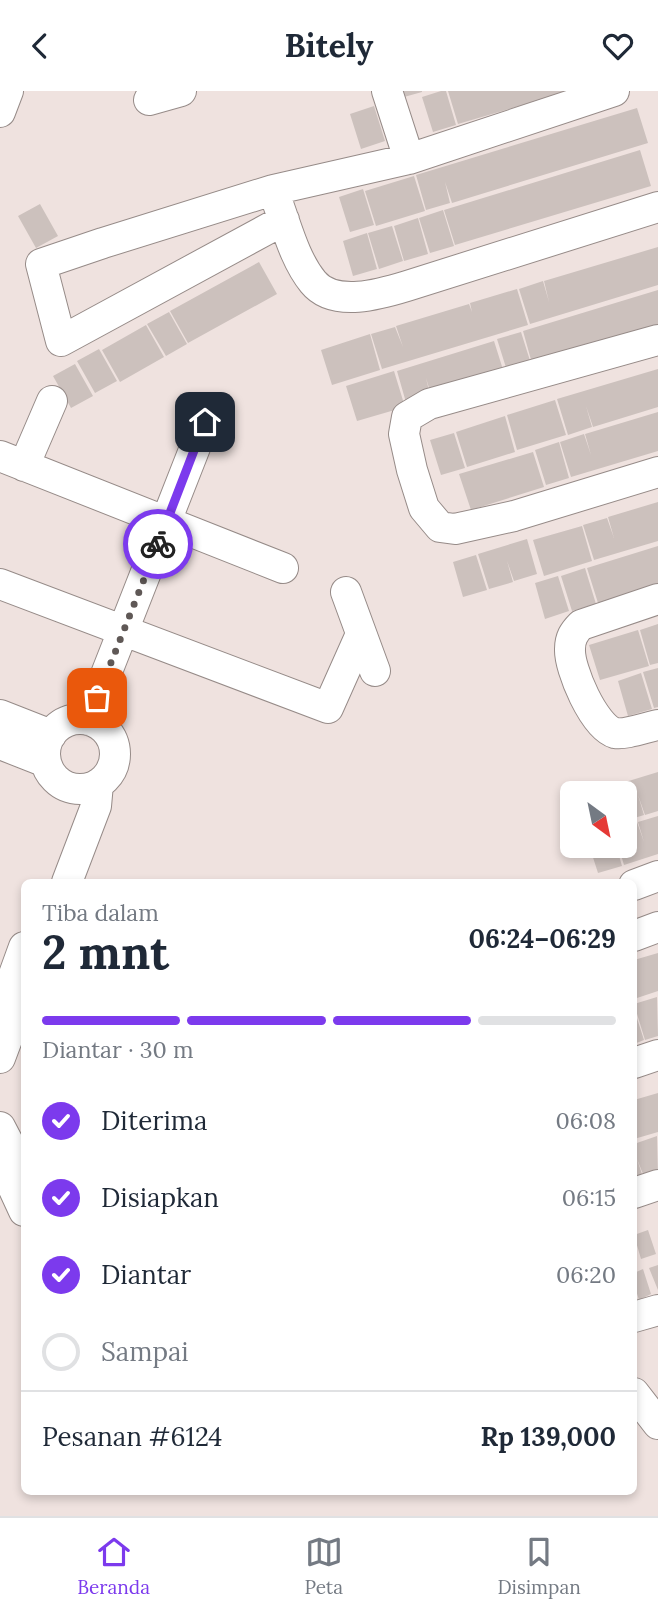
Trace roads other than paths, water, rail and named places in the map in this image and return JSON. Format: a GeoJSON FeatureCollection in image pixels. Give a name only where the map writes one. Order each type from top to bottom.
{"type":"FeatureCollection","features":[{"type":"Feature","properties":{"kind":"street"},"geometry":{"type":"LineString","coordinates":[[0,112],[8,91]]}},
{"type":"Feature","properties":{"kind":"street"},"geometry":{"type":"LineString","coordinates":[[149,100],[181,91]]}},
{"type":"Feature","properties":{"kind":"street"},"geometry":{"type":"LineString","coordinates":[[387,91],[409,159]]}},
{"type":"Feature","properties":{"kind":"street"},"geometry":{"type":"LineString","coordinates":[[284,220],[61,341],[41,264],[273,190],[409,159],[614,91]]}},
{"type":"Feature","properties":{"kind":"street"},"geometry":{"type":"LineString","coordinates":[[273,190],[298,257],[314,284],[331,294],[355,297],[377,295],[658,207]]}},
{"type":"Feature","properties":{"kind":"street"},"geometry":{"type":"LineString","coordinates":[[658,340],[429,404],[407,417],[404,435],[424,508],[440,527],[455,529],[514,516],[658,472]]}},
{"type":"Feature","properties":{"kind":"street"},"geometry":{"type":"LineString","coordinates":[[52,401],[12,461],[283,568]]}},
{"type":"Feature","properties":{"kind":"street"},"geometry":{"type":"LineString","coordinates":[[88,720],[205,422]]}},
{"type":"Feature","properties":{"kind":"street"},"geometry":{"type":"LineString","coordinates":[[0,584],[328,709],[361,634]]}},
{"type":"Feature","properties":{"kind":"street"},"geometry":{"type":"LineString","coordinates":[[346,593],[375,671]]}},
{"type":"Feature","properties":{"kind":"street"},"geometry":{"type":"LineString","coordinates":[[658,599],[581,625],[573,632],[570,650],[578,682],[596,718],[607,730],[618,734],[658,725]]}},
{"type":"Feature","properties":{"kind":"street"},"geometry":{"type":"LineString","coordinates":[[0,715],[49,748]]}},
{"type":"Feature","properties":{"kind":"street"},"geometry":{"type":"LineString","coordinates":[[74,720],[88,720],[101,725],[110,736],[115,749],[115,762],[108,775],[87,786],[62,784],[52,774],[49,748],[61,725],[74,720]]}},
{"type":"Feature","properties":{"kind":"street"},"geometry":{"type":"LineString","coordinates":[[0,744],[49,748]]}},
{"type":"Feature","properties":{"kind":"street"},"geometry":{"type":"LineString","coordinates":[[50,879],[87,786]]}},
{"type":"Feature","properties":{"kind":"street"},"geometry":{"type":"LineString","coordinates":[[68,879],[96,806],[87,786]]}},
{"type":"Feature","properties":{"kind":"street"},"geometry":{"type":"LineString","coordinates":[[637,884],[658,876]]}},
{"type":"Feature","properties":{"kind":"street"},"geometry":{"type":"LineString","coordinates":[[637,935],[658,927]]}},
{"type":"Feature","properties":{"kind":"street"},"geometry":{"type":"LineString","coordinates":[[0,1013],[21,955]]}},
{"type":"Feature","properties":{"kind":"street"},"geometry":{"type":"LineString","coordinates":[[0,1058],[21,1002]]}},
{"type":"Feature","properties":{"kind":"street"},"geometry":{"type":"LineString","coordinates":[[637,1062],[658,1055]]}},
{"type":"Feature","properties":{"kind":"street"},"geometry":{"type":"LineString","coordinates":[[0,1127],[21,1202]]}},
{"type":"Feature","properties":{"kind":"street"},"geometry":{"type":"LineString","coordinates":[[637,1192],[658,1185]]}},
{"type":"Feature","properties":{"kind":"street"},"geometry":{"type":"LineString","coordinates":[[637,1316],[658,1310]]}},
{"type":"Feature","properties":{"kind":"street"},"geometry":{"type":"LineString","coordinates":[[637,1397],[658,1424]]}}]}
